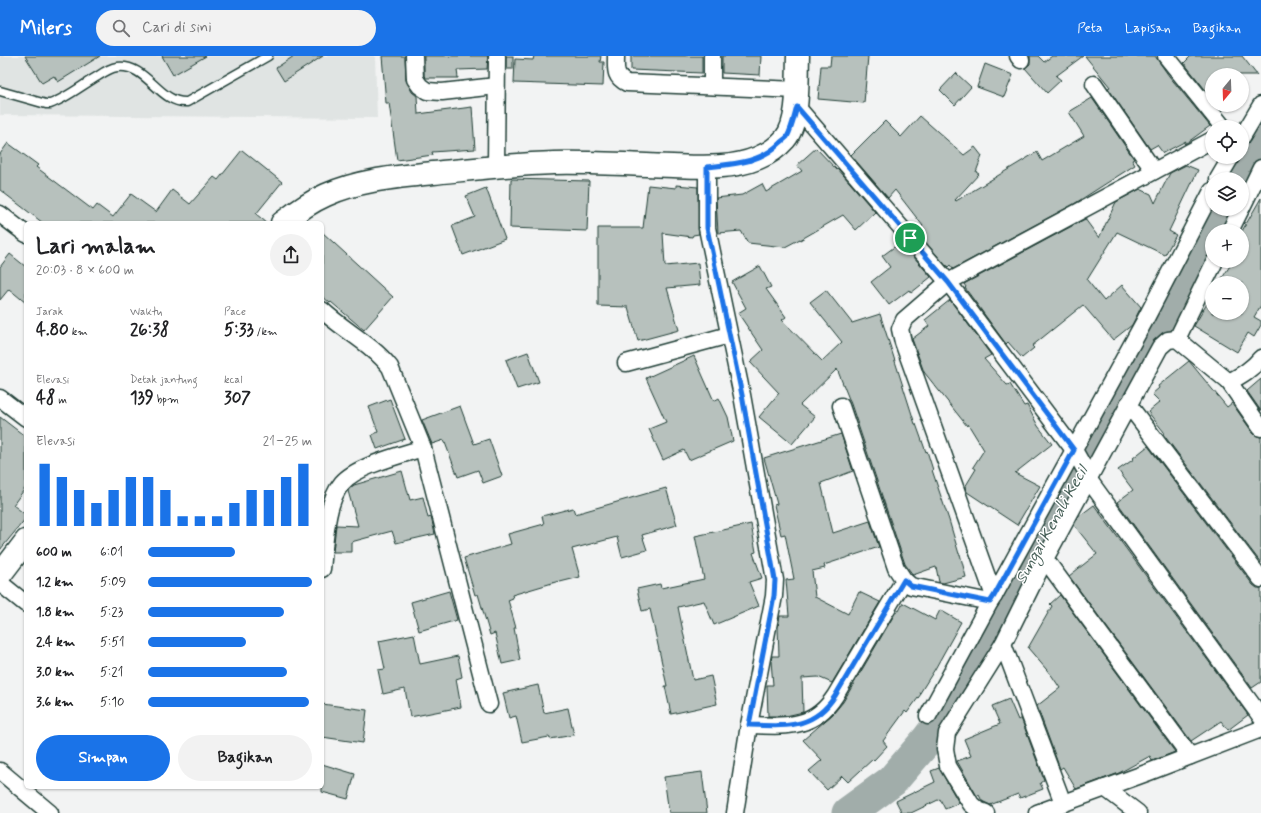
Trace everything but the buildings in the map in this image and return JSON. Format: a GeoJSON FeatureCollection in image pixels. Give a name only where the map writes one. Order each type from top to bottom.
{"type":"FeatureCollection","features":[{"type":"Feature","properties":{"kind":"street"},"geometry":{"type":"LineString","coordinates":[[414,56],[415,79],[420,86],[427,91],[442,92],[496,86]]}},
{"type":"Feature","properties":{"kind":"street"},"geometry":{"type":"LineString","coordinates":[[496,166],[497,56]]}},
{"type":"Feature","properties":{"kind":"street"},"geometry":{"type":"LineString","coordinates":[[616,56],[616,73],[621,80],[627,83],[712,86],[797,98],[948,282],[1076,454],[1088,477],[1261,717]]}},
{"type":"Feature","properties":{"kind":"street"},"geometry":{"type":"LineString","coordinates":[[712,56],[712,86]]}},
{"type":"Feature","properties":{"kind":"street"},"geometry":{"type":"LineString","coordinates":[[285,221],[303,207],[325,195],[351,185],[377,180],[496,166],[555,163],[707,167],[739,164],[758,158],[774,149],[786,138],[792,124],[797,98],[798,56]]}},
{"type":"Feature","properties":{"kind":"street"},"geometry":{"type":"LineString","coordinates":[[1166,56],[1217,120]]}},
{"type":"Feature","properties":{"kind":"street"},"geometry":{"type":"LineString","coordinates":[[1094,84],[1154,171]]}},
{"type":"Feature","properties":{"kind":"street"},"geometry":{"type":"LineString","coordinates":[[1249,124],[1261,105]]}},
{"type":"Feature","properties":{"kind":"street"},"geometry":{"type":"LineString","coordinates":[[992,599],[903,342],[900,329],[904,320],[948,282],[1205,144]]}},
{"type":"Feature","properties":{"kind":"street"},"geometry":{"type":"LineString","coordinates":[[707,167],[707,228],[742,395],[775,580],[774,596],[749,725],[735,813]]}},
{"type":"Feature","properties":{"kind":"street"},"geometry":{"type":"LineString","coordinates":[[1249,192],[1261,168]]}},
{"type":"Feature","properties":{"kind":"street"},"geometry":{"type":"LineString","coordinates":[[928,716],[992,599],[1076,454],[1205,204]]}},
{"type":"Feature","properties":{"kind":"street"},"geometry":{"type":"LineString","coordinates":[[0,214],[24,232]]}},
{"type":"Feature","properties":{"kind":"street"},"geometry":{"type":"LineString","coordinates":[[1177,339],[1212,268]]}},
{"type":"Feature","properties":{"kind":"street"},"geometry":{"type":"LineString","coordinates":[[324,312],[383,358],[390,367],[423,448],[489,704]]}},
{"type":"Feature","properties":{"kind":"street"},"geometry":{"type":"LineString","coordinates":[[626,363],[729,335]]}},
{"type":"Feature","properties":{"kind":"street"},"geometry":{"type":"LineString","coordinates":[[986,813],[978,810],[971,804],[948,766],[945,749],[947,733],[1003,644],[1088,477],[1160,347],[1168,340],[1177,339],[1229,382],[1261,428]]}},
{"type":"Feature","properties":{"kind":"street"},"geometry":{"type":"LineString","coordinates":[[1229,382],[1243,375],[1261,358]]}},
{"type":"Feature","properties":{"kind":"street"},"geometry":{"type":"LineString","coordinates":[[0,398],[24,416]]}},
{"type":"Feature","properties":{"kind":"street"},"geometry":{"type":"LineString","coordinates":[[1128,404],[1261,579]]}},
{"type":"Feature","properties":{"kind":"street"},"geometry":{"type":"LineString","coordinates":[[841,406],[896,568],[904,580],[911,586],[992,599]]}},
{"type":"Feature","properties":{"kind":"street"},"geometry":{"type":"LineString","coordinates":[[324,552],[328,517],[334,498],[342,483],[353,474],[367,467],[423,448]]}},
{"type":"Feature","properties":{"kind":"street"},"geometry":{"type":"LineString","coordinates":[[0,575],[24,544]]}},
{"type":"Feature","properties":{"kind":"street"},"geometry":{"type":"LineString","coordinates":[[1045,559],[1190,756]]}},
{"type":"Feature","properties":{"kind":"street"},"geometry":{"type":"LineString","coordinates":[[749,725],[787,726],[800,724],[812,719],[823,711],[835,696],[904,580]]}},
{"type":"Feature","properties":{"kind":"street"},"geometry":{"type":"LineString","coordinates":[[0,583],[24,602]]}},
{"type":"Feature","properties":{"kind":"street"},"geometry":{"type":"LineString","coordinates":[[1003,644],[1063,803]]}},
{"type":"Feature","properties":{"kind":"street"},"geometry":{"type":"LineString","coordinates":[[1037,813],[1261,729]]}},
{"type":"Feature","properties":{"kind":"street"},"geometry":{"type":"LineString","coordinates":[[0,771],[50,813]]}},
{"type":"Feature","properties":{"kind":"street"},"geometry":{"type":"LineString","coordinates":[[1105,788],[1138,813]]}},
{"type":"Feature","properties":{"kind":"lane"},"geometry":{"type":"LineString","coordinates":[[0,91],[50,104],[109,69],[124,66],[140,73],[173,100],[187,102],[268,56]]}},
{"type":"Feature","properties":{"kind":"shaded area"},"geometry":{"type":"Polygon","coordinates":[[[0,56],[375,56],[377,118],[0,115],[0,56]]]}},
{"type":"Feature","properties":{"kind":"waterway","name":"Sungai Kenali Kecil"},"geometry":{"type":"LineString","coordinates":[[1242,172],[1261,137]]}},
{"type":"Feature","properties":{"kind":"waterway","name":"Sungai Kenali Kecil"},"geometry":{"type":"LineString","coordinates":[[848,813],[892,781],[928,739],[953,706],[1102,435],[1143,351],[1217,216]]}},
{"type":"Feature","properties":{"kind":"route"},"geometry":{"type":"LineString","coordinates":[[797,107],[910,238],[948,282],[1074,450],[990,602],[911,586],[904,580],[835,696],[823,711],[812,719],[800,724],[787,726],[749,725],[774,596],[775,580],[742,395],[707,228],[707,167],[739,164],[758,158],[774,149],[786,138],[797,107]]}}]}
